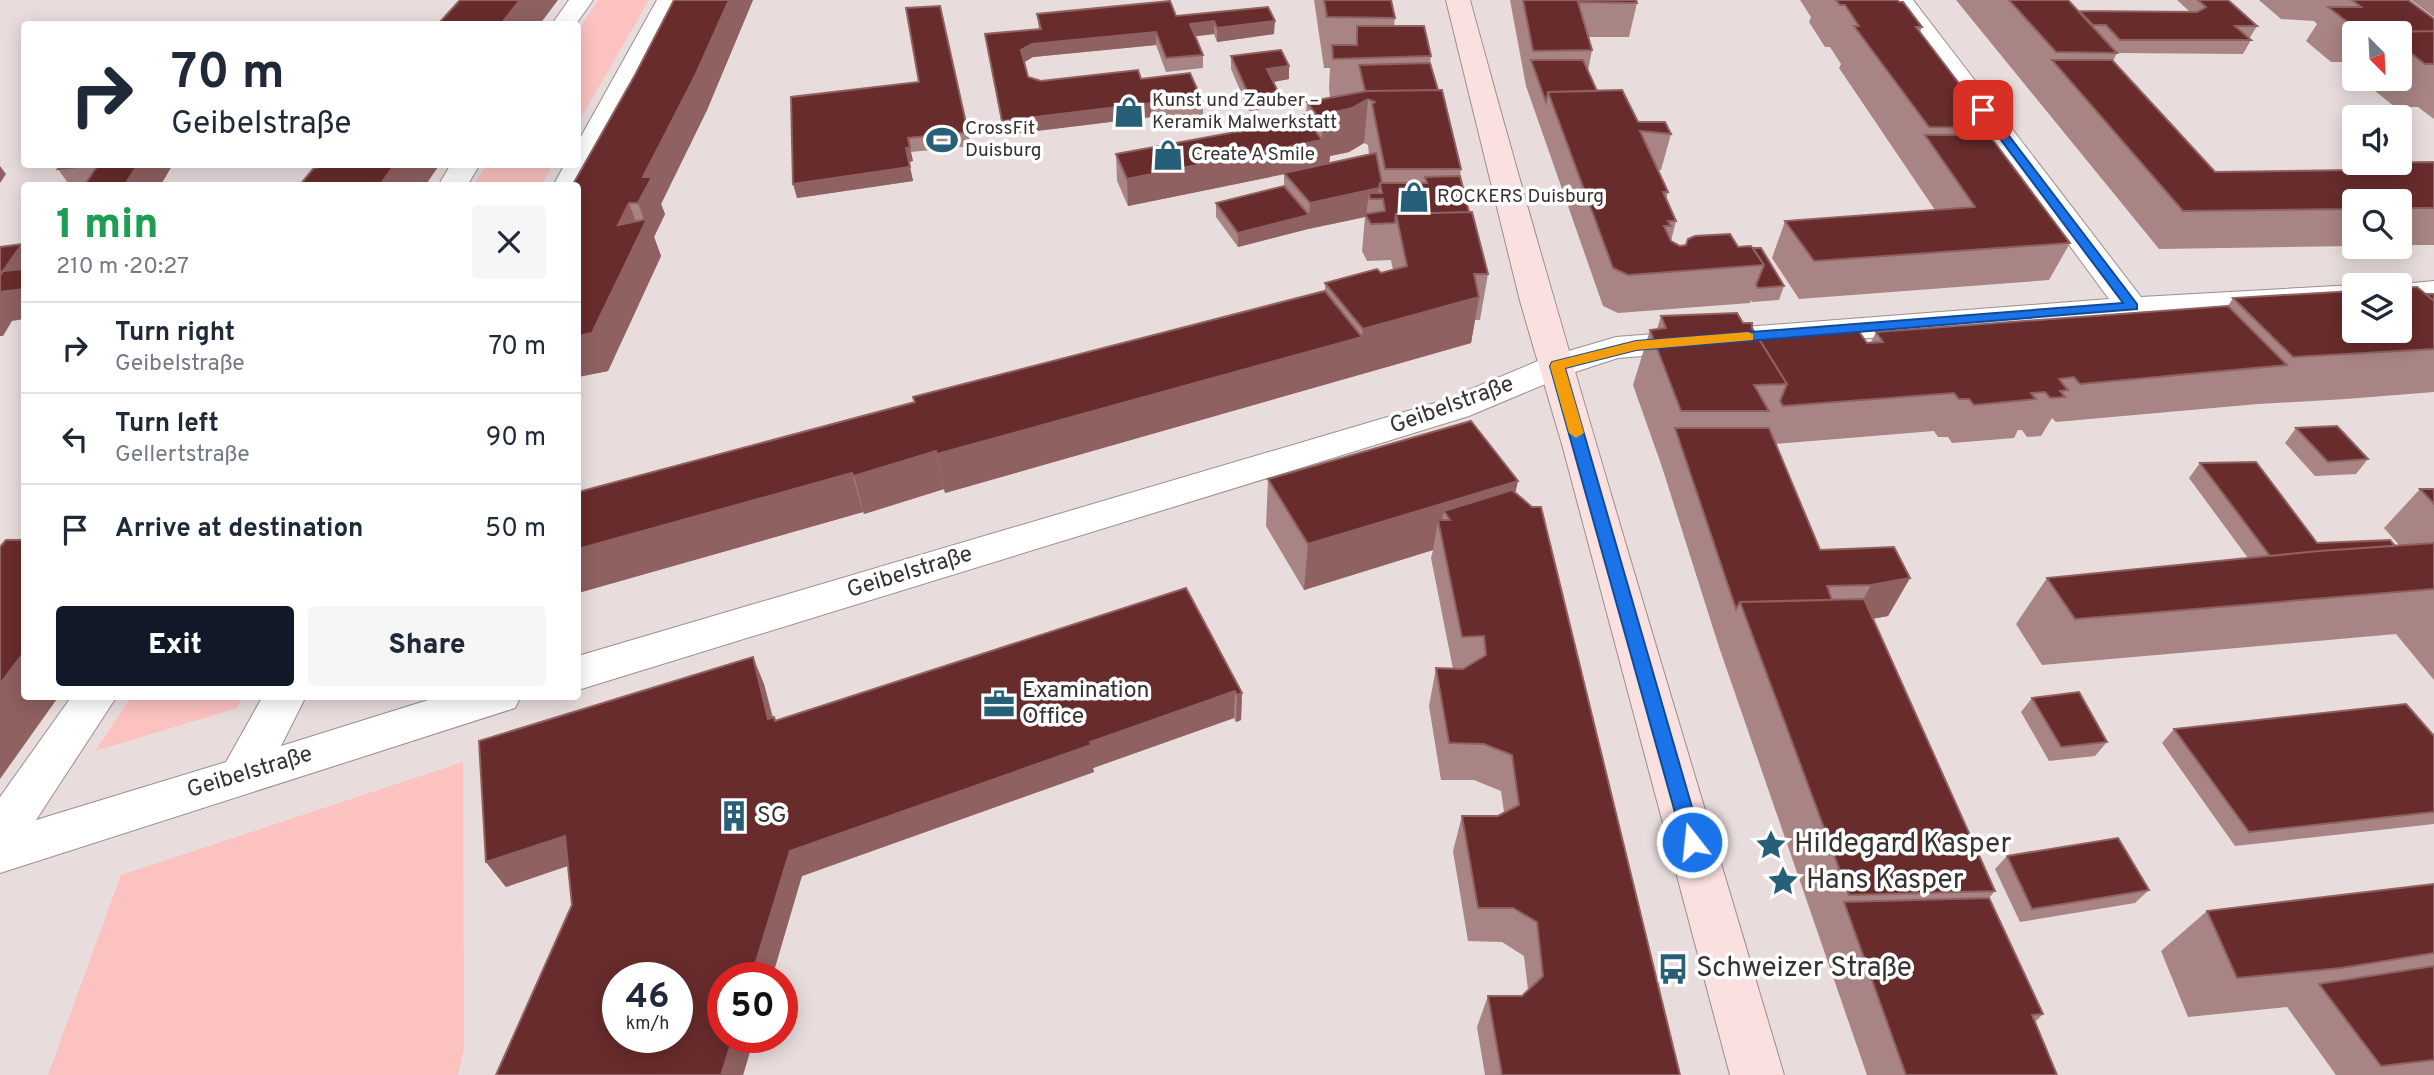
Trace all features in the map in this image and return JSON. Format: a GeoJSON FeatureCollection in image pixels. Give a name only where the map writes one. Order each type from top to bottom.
{"type":"FeatureCollection","features":[{"type":"Feature","properties":{"kind":"main road"},"geometry":{"type":"LineString","coordinates":[[1458,0],[1536,300],[1758,1075]]}},
{"type":"Feature","properties":{"kind":"street"},"geometry":{"type":"LineString","coordinates":[[566,21],[581,0]]}},
{"type":"Feature","properties":{"kind":"street"},"geometry":{"type":"LineString","coordinates":[[581,160],[669,0]]}},
{"type":"Feature","properties":{"kind":"street"},"geometry":{"type":"LineString","coordinates":[[1901,0],[2132,307]]}},
{"type":"Feature","properties":{"kind":"street"},"geometry":{"type":"LineString","coordinates":[[2412,292],[2434,291]]}},
{"type":"Feature","properties":{"kind":"street","name":"Geibelstraße"},"geometry":{"type":"LineString","coordinates":[[581,672],[1457,408],[1557,366],[1636,345],[2132,307],[2342,296]]}},
{"type":"Feature","properties":{"kind":"street"},"geometry":{"type":"LineString","coordinates":[[0,835],[93,700]]}},
{"type":"Feature","properties":{"kind":"street"},"geometry":{"type":"LineString","coordinates":[[242,775],[283,700]]}},
{"type":"Feature","properties":{"kind":"street","name":"Geibelstraße"},"geometry":{"type":"LineString","coordinates":[[0,852],[487,700]]}},
{"type":"Feature","properties":{"kind":"shaded area"},"geometry":{"type":"Polygon","coordinates":[[[598,0],[649,0],[581,118],[581,26],[598,0]]]}},
{"type":"Feature","properties":{"kind":"shaded area"},"geometry":{"type":"Polygon","coordinates":[[[485,168],[551,168],[543,182],[475,182],[485,168]]]}},
{"type":"Feature","properties":{"kind":"shaded area"},"geometry":{"type":"Polygon","coordinates":[[[129,700],[241,700],[237,708],[95,751],[129,700]]]}},
{"type":"Feature","properties":{"kind":"shaded area"},"geometry":{"type":"Polygon","coordinates":[[[463,762],[464,1048],[458,1075],[48,1075],[121,875],[463,762]]]}},
{"type":"Feature","properties":{"kind":"building"},"geometry":{"type":"Polygon","coordinates":[[[460,0],[520,0],[503,21],[441,21],[460,0]]]}},
{"type":"Feature","properties":{"kind":"building"},"geometry":{"type":"Polygon","coordinates":[[[674,0],[729,0],[696,74],[643,177],[652,177],[638,203],[629,203],[618,225],[647,219],[592,333],[581,335],[581,182],[574,182],[674,0]]]}},
{"type":"Feature","properties":{"kind":"building"},"geometry":{"type":"Polygon","coordinates":[[[1324,0],[1391,0],[1395,18],[1327,17],[1324,0]]]}},
{"type":"Feature","properties":{"kind":"building"},"geometry":{"type":"Polygon","coordinates":[[[1523,0],[1636,0],[1637,3],[1578,2],[1592,50],[1533,51],[1523,0]]]}},
{"type":"Feature","properties":{"kind":"building"},"geometry":{"type":"Polygon","coordinates":[[[1836,0],[1903,2],[1922,27],[1916,27],[1993,128],[1929,127],[1854,26],[1859,26],[1845,5],[1840,5],[1836,0]]]}},
{"type":"Feature","properties":{"kind":"building"},"geometry":{"type":"Polygon","coordinates":[[[2009,0],[2068,0],[2117,53],[2056,52],[2009,0]]]}},
{"type":"Feature","properties":{"kind":"building"},"geometry":{"type":"Polygon","coordinates":[[[2198,0],[2228,0],[2257,26],[2235,26],[2251,40],[2120,40],[2106,25],[2093,25],[2079,11],[2197,12],[2206,7],[2198,0]]]}},
{"type":"Feature","properties":{"kind":"building"},"geometry":{"type":"Polygon","coordinates":[[[2352,0],[2408,0],[2434,19],[2434,31],[2412,32],[2412,21],[2346,21],[2328,7],[2361,7],[2352,0]]]}},
{"type":"Feature","properties":{"kind":"building"},"geometry":{"type":"Polygon","coordinates":[[[1170,1],[1176,16],[1268,7],[1275,21],[1217,28],[1214,21],[1190,24],[1203,55],[1166,58],[1156,32],[1032,44],[1021,50],[1028,77],[1041,81],[1138,70],[1141,79],[1190,73],[1203,102],[1152,107],[1151,103],[1002,121],[985,34],[1041,29],[1037,14],[1170,1]]]}},
{"type":"Feature","properties":{"kind":"building"},"geometry":{"type":"Polygon","coordinates":[[[940,6],[968,132],[908,138],[910,148],[906,148],[910,167],[793,184],[791,97],[919,82],[906,8],[940,6]]]}},
{"type":"Feature","properties":{"kind":"building"},"geometry":{"type":"Polygon","coordinates":[[[1357,26],[1424,26],[1431,56],[1333,59],[1332,45],[1357,45],[1357,26]]]}},
{"type":"Feature","properties":{"kind":"building"},"geometry":{"type":"Polygon","coordinates":[[[2412,31],[2434,31],[2434,64],[2425,64],[2412,54],[2412,31]]]}},
{"type":"Feature","properties":{"kind":"building"},"geometry":{"type":"Polygon","coordinates":[[[1281,50],[1289,66],[1267,69],[1279,94],[1250,98],[1231,56],[1281,50]]]}},
{"type":"Feature","properties":{"kind":"building"},"geometry":{"type":"Polygon","coordinates":[[[1531,60],[1583,60],[1597,91],[1548,92],[1546,102],[1531,60]]]}},
{"type":"Feature","properties":{"kind":"building"},"geometry":{"type":"Polygon","coordinates":[[[2052,60],[2112,60],[2215,172],[2342,170],[2342,175],[2412,175],[2412,162],[2434,162],[2434,208],[2412,208],[2412,189],[2342,189],[2342,209],[2183,211],[2052,60]]]}},
{"type":"Feature","properties":{"kind":"building"},"geometry":{"type":"Polygon","coordinates":[[[1430,63],[1438,90],[1365,91],[1359,65],[1430,63]]]}},
{"type":"Feature","properties":{"kind":"building"},"geometry":{"type":"Polygon","coordinates":[[[1442,90],[1461,169],[1385,169],[1372,104],[1375,102],[1368,99],[1352,108],[1326,114],[1332,121],[1323,123],[1307,102],[1367,91],[1442,90]]]}},
{"type":"Feature","properties":{"kind":"building"},"geometry":{"type":"Polygon","coordinates":[[[1622,90],[1638,122],[1665,122],[1671,134],[1640,131],[1668,192],[1663,192],[1676,221],[1668,221],[1671,226],[1664,226],[1671,241],[1680,246],[1686,245],[1688,239],[1695,236],[1730,234],[1738,247],[1751,246],[1764,265],[1628,275],[1613,268],[1548,92],[1622,90]]]}},
{"type":"Feature","properties":{"kind":"building"},"geometry":{"type":"Polygon","coordinates":[[[1306,115],[1306,119],[1239,132],[1237,128],[1306,115]]]}},
{"type":"Feature","properties":{"kind":"building"},"geometry":{"type":"Polygon","coordinates":[[[1306,119],[1322,140],[1127,179],[1116,154],[1306,119]]]}},
{"type":"Feature","properties":{"kind":"building"},"geometry":{"type":"Polygon","coordinates":[[[1925,135],[1989,135],[2070,243],[1814,261],[1785,221],[1975,207],[1925,135]]]}},
{"type":"Feature","properties":{"kind":"building"},"geometry":{"type":"Polygon","coordinates":[[[1376,153],[1382,183],[1379,188],[1310,203],[1284,173],[1376,153]]]}},
{"type":"Feature","properties":{"kind":"building"},"geometry":{"type":"Polygon","coordinates":[[[96,168],[135,168],[127,182],[87,182],[96,168]]]}},
{"type":"Feature","properties":{"kind":"building"},"geometry":{"type":"Polygon","coordinates":[[[314,168],[392,168],[382,182],[302,182],[314,168]]]}},
{"type":"Feature","properties":{"kind":"building","name":"ROCKERS Duisburg"},"geometry":{"type":"Polygon","coordinates":[[[1460,176],[1469,212],[1396,214],[1395,223],[1371,224],[1365,214],[1385,211],[1383,199],[1370,199],[1369,193],[1382,193],[1380,183],[1427,183],[1425,177],[1460,176]]]}},
{"type":"Feature","properties":{"kind":"building"},"geometry":{"type":"Polygon","coordinates":[[[1284,186],[1309,215],[1238,233],[1216,203],[1284,186]]]}},
{"type":"Feature","properties":{"kind":"building"},"geometry":{"type":"Polygon","coordinates":[[[1472,212],[1488,274],[1474,274],[1479,297],[1363,329],[1325,283],[1377,269],[1381,273],[1407,266],[1396,214],[1472,212]]]}},
{"type":"Feature","properties":{"kind":"building"},"geometry":{"type":"Polygon","coordinates":[[[21,245],[3,271],[0,272],[0,247],[21,245]]]}},
{"type":"Feature","properties":{"kind":"building"},"geometry":{"type":"Polygon","coordinates":[[[1753,248],[1761,248],[1784,286],[1758,288],[1756,285],[1764,265],[1753,248]]]}},
{"type":"Feature","properties":{"kind":"building"},"geometry":{"type":"Polygon","coordinates":[[[21,269],[21,289],[0,292],[0,276],[3,271],[21,269]]]}},
{"type":"Feature","properties":{"kind":"building"},"geometry":{"type":"Polygon","coordinates":[[[2412,287],[2417,287],[2434,301],[2434,349],[2293,357],[2233,298],[2342,292],[2342,343],[2412,343],[2412,287]]]}},
{"type":"Feature","properties":{"kind":"building"},"geometry":{"type":"Polygon","coordinates":[[[1325,291],[1362,337],[581,548],[581,491],[915,402],[913,397],[1325,291]]]}},
{"type":"Feature","properties":{"kind":"building"},"geometry":{"type":"Polygon","coordinates":[[[2228,306],[2287,365],[2080,384],[2074,377],[2059,379],[2068,390],[2060,391],[2065,397],[2050,398],[2045,392],[2031,393],[2036,399],[1974,405],[1969,399],[1959,399],[1954,393],[1783,406],[1780,401],[1787,384],[1758,337],[1857,329],[1867,343],[1883,342],[1876,332],[2228,306]]]}},
{"type":"Feature","properties":{"kind":"building"},"geometry":{"type":"Polygon","coordinates":[[[1737,313],[1743,323],[1752,323],[1752,328],[1787,384],[1754,385],[1769,411],[1681,411],[1650,330],[1666,328],[1661,316],[1737,313]]]}},
{"type":"Feature","properties":{"kind":"building"},"geometry":{"type":"Polygon","coordinates":[[[1471,421],[1518,481],[1308,544],[1268,479],[1471,421]]]}},
{"type":"Feature","properties":{"kind":"building"},"geometry":{"type":"Polygon","coordinates":[[[2337,426],[2368,459],[2328,462],[2296,428],[2337,426]]]}},
{"type":"Feature","properties":{"kind":"building"},"geometry":{"type":"Polygon","coordinates":[[[1675,428],[1769,428],[1820,550],[1894,547],[1910,578],[1871,585],[1827,586],[1832,600],[1740,602],[1736,609],[1675,428]]]}},
{"type":"Feature","properties":{"kind":"building"},"geometry":{"type":"Polygon","coordinates":[[[2256,462],[2317,543],[2390,540],[2395,546],[2270,556],[2200,463],[2256,462]]]}},
{"type":"Feature","properties":{"kind":"building"},"geometry":{"type":"Polygon","coordinates":[[[2420,489],[2434,489],[2434,504],[2420,489]]]}},
{"type":"Feature","properties":{"kind":"building"},"geometry":{"type":"Polygon","coordinates":[[[1512,490],[1532,507],[1541,507],[1680,1075],[1502,1075],[1488,996],[1522,996],[1543,976],[1537,922],[1513,908],[1478,908],[1462,816],[1498,816],[1519,805],[1512,755],[1484,744],[1449,743],[1436,668],[1463,669],[1486,655],[1484,636],[1462,637],[1438,520],[1450,520],[1444,511],[1512,490]]]}},
{"type":"Feature","properties":{"kind":"building"},"geometry":{"type":"Polygon","coordinates":[[[6,540],[21,540],[21,656],[0,684],[0,547],[6,540]]]}},
{"type":"Feature","properties":{"kind":"building"},"geometry":{"type":"Polygon","coordinates":[[[2434,543],[2434,589],[2075,619],[2047,578],[2319,551],[2434,543]]]}},
{"type":"Feature","properties":{"kind":"building","name":"SG"},"geometry":{"type":"Polygon","coordinates":[[[1186,588],[1242,693],[1237,695],[1235,691],[790,851],[756,962],[707,962],[707,1053],[728,1053],[721,1075],[496,1075],[572,905],[565,836],[486,862],[479,741],[753,657],[768,719],[774,717],[775,721],[1186,588]]]}},
{"type":"Feature","properties":{"kind":"building"},"geometry":{"type":"Polygon","coordinates":[[[1864,599],[1995,891],[1849,895],[1740,602],[1864,599]]]}},
{"type":"Feature","properties":{"kind":"building"},"geometry":{"type":"Polygon","coordinates":[[[2079,692],[2107,742],[2061,747],[2032,698],[2079,692]]]}},
{"type":"Feature","properties":{"kind":"building"},"geometry":{"type":"Polygon","coordinates":[[[2406,704],[2434,736],[2434,812],[2249,832],[2174,729],[2406,704]]]}},
{"type":"Feature","properties":{"kind":"building"},"geometry":{"type":"Polygon","coordinates":[[[2118,838],[2149,890],[2032,909],[2007,856],[2118,838]]]}},
{"type":"Feature","properties":{"kind":"building"},"geometry":{"type":"Polygon","coordinates":[[[2434,884],[2434,953],[2341,968],[2237,978],[2207,911],[2434,884]]]}},
{"type":"Feature","properties":{"kind":"building"},"geometry":{"type":"Polygon","coordinates":[[[1989,898],[2043,1014],[2032,1015],[2057,1075],[1906,1075],[1844,902],[1989,898]]]}},
{"type":"Feature","properties":{"kind":"building"},"geometry":{"type":"Polygon","coordinates":[[[2434,966],[2434,1060],[2381,1066],[2319,984],[2434,966]]]}},
{"type":"Feature","properties":{"kind":"slow traffic"},"geometry":{"type":"LineString","coordinates":[[1576,433],[1557,366],[1616,348],[1748,337]]}},
{"type":"Feature","properties":{"kind":"place","name":"Kunst und Zauber – Keramik Malwerkstatt"},"geometry":{"type":"Point","coordinates":[1129,112]}},
{"type":"Feature","properties":{"kind":"place","name":"CrossFit Duisburg"},"geometry":{"type":"Point","coordinates":[942,140]}},
{"type":"Feature","properties":{"kind":"place","name":"Create A Smile"},"geometry":{"type":"Point","coordinates":[1168,155]}},
{"type":"Feature","properties":{"kind":"place","name":"ROCKERS Duisburg"},"geometry":{"type":"Point","coordinates":[1414,197]}},
{"type":"Feature","properties":{"kind":"place","name":"Examination Office"},"geometry":{"type":"Point","coordinates":[999,704]}},
{"type":"Feature","properties":{"kind":"place","name":"SG"},"geometry":{"type":"Point","coordinates":[734,816]}},
{"type":"Feature","properties":{"kind":"place","name":"Hildegard Kasper"},"geometry":{"type":"Point","coordinates":[1771,845]}},
{"type":"Feature","properties":{"kind":"place","name":"Hans Kasper"},"geometry":{"type":"Point","coordinates":[1783,881]}},
{"type":"Feature","properties":{"kind":"place","name":"Schweizer Straße"},"geometry":{"type":"Point","coordinates":[1673,969]}},
{"type":"Feature","properties":{"kind":"route"},"geometry":{"type":"LineString","coordinates":[[1692,842],[1557,366],[1616,348],[1636,345],[2132,307],[1983,110]]}}]}
